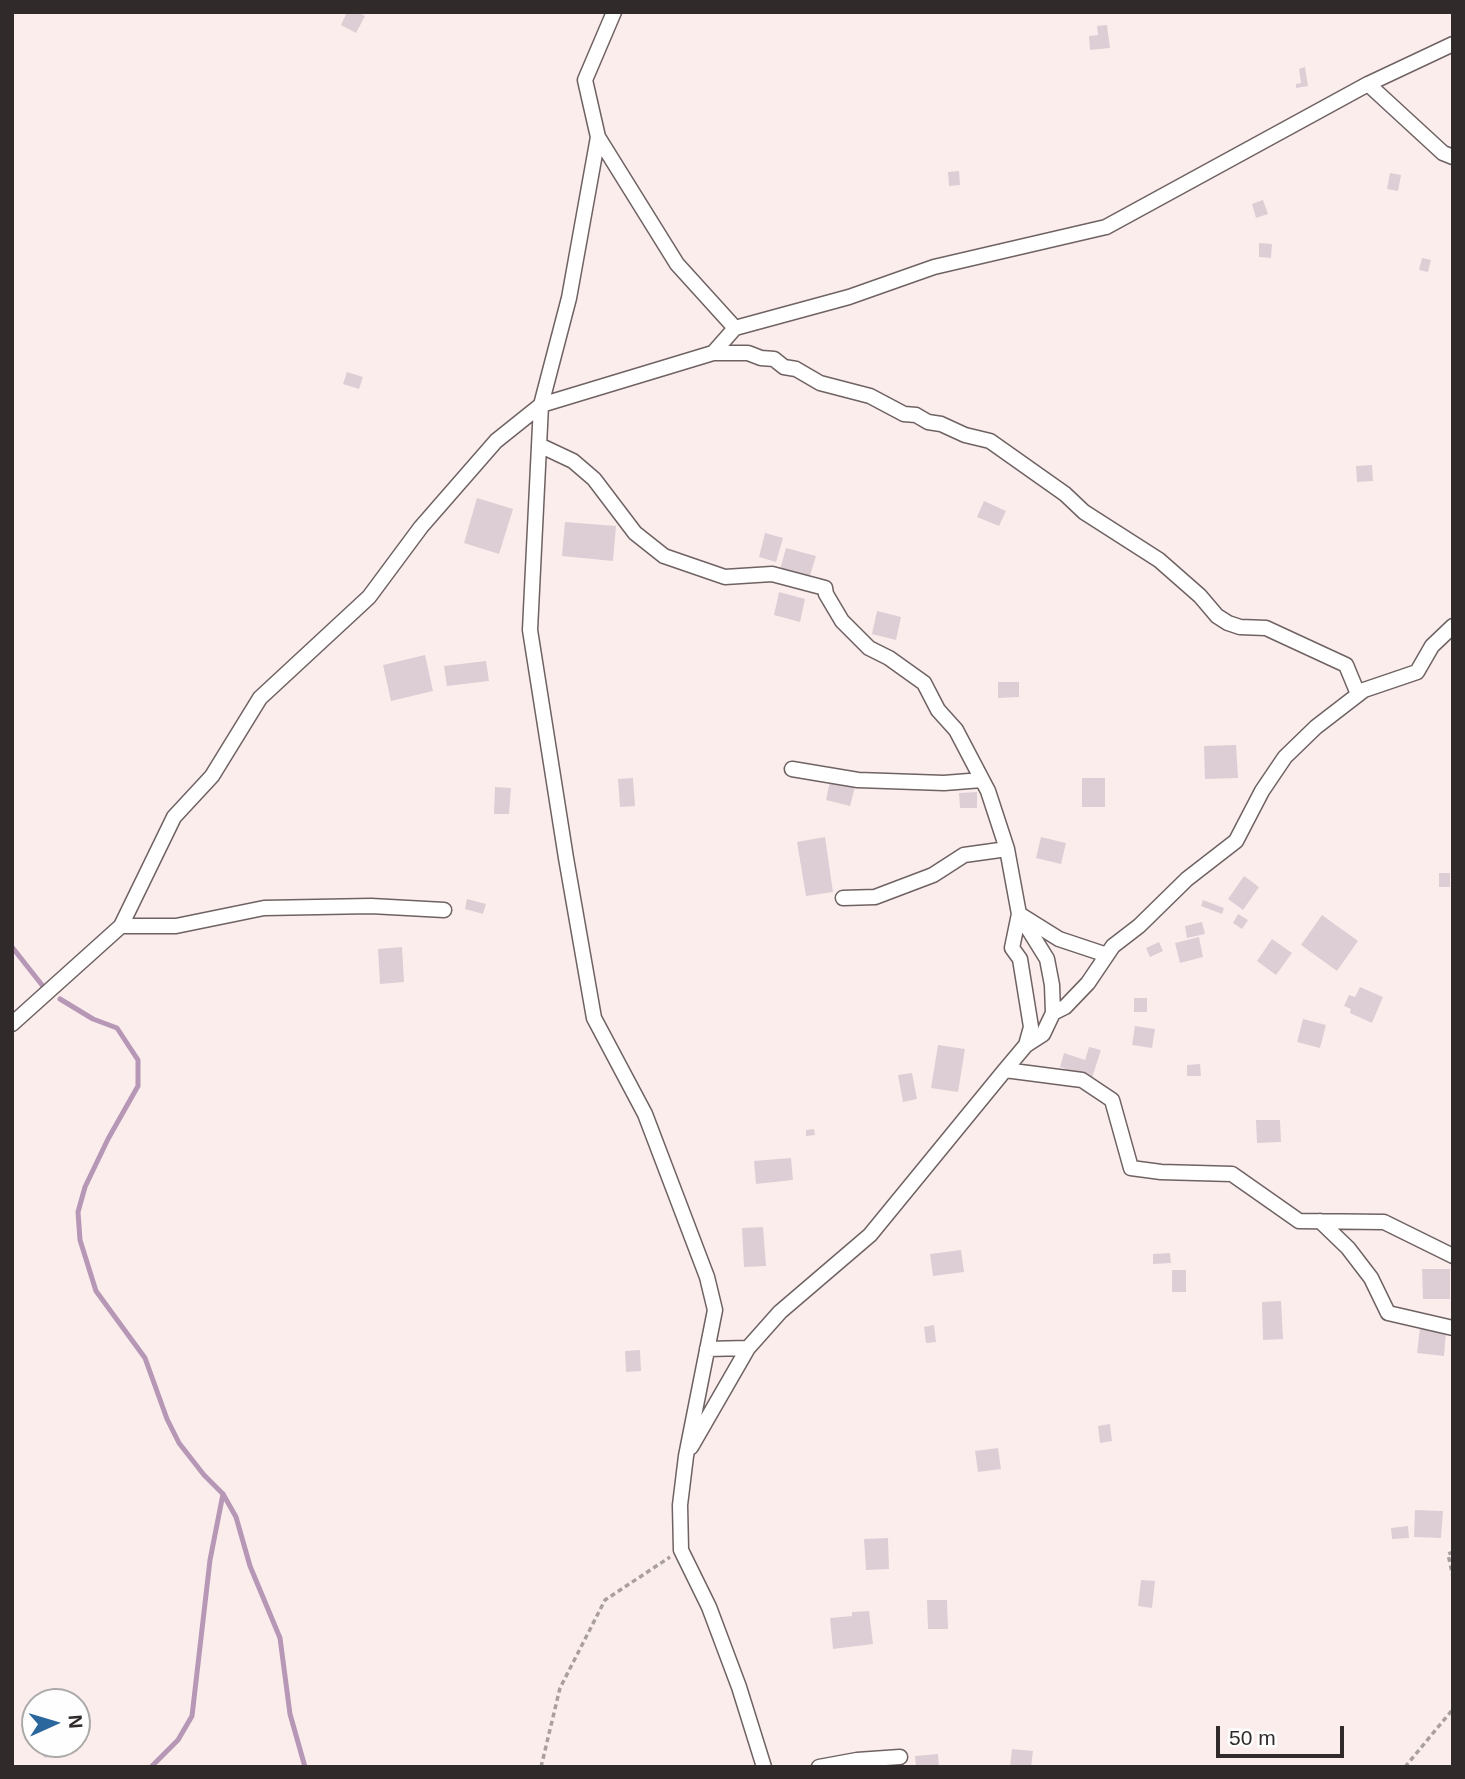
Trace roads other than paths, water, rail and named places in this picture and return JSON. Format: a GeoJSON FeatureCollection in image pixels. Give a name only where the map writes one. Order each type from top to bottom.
{"type":"FeatureCollection","features":[{"type":"Feature","properties":{"kind":"street"},"geometry":{"type":"LineString","coordinates":[[614,12],[585,80],[598,137],[677,264],[735,328]]}},
{"type":"Feature","properties":{"kind":"street"},"geometry":{"type":"LineString","coordinates":[[713,353],[735,328],[849,297],[934,267],[1106,227],[1368,83],[1453,44]]}},
{"type":"Feature","properties":{"kind":"street"},"geometry":{"type":"LineString","coordinates":[[1368,83],[1443,153],[1453,157]]}},
{"type":"Feature","properties":{"kind":"street"},"geometry":{"type":"LineString","coordinates":[[598,137],[569,298],[541,405],[530,630],[594,1018],[645,1114],[708,1277],[715,1310],[686,1456],[680,1505],[681,1550],[709,1607],[739,1687],[764,1767]]}},
{"type":"Feature","properties":{"kind":"street"},"geometry":{"type":"LineString","coordinates":[[12,1024],[121,926],[174,817],[212,776],[260,698],[369,597],[421,527],[496,441],[541,405],[713,353],[748,353],[774,359],[784,367],[796,369],[820,383],[870,396],[904,414],[916,415],[965,435],[990,441],[1065,494],[1084,512],[1158,560],[1228,623],[1240,627],[1265,628],[1346,666],[1358,694]]}},
{"type":"Feature","properties":{"kind":"street"},"geometry":{"type":"LineString","coordinates":[[539,445],[573,461],[594,479],[635,533],[664,556],[725,578],[772,574],[825,587],[826,594],[842,621],[869,648],[889,658],[924,683],[938,710],[956,730],[998,817],[1019,914],[1047,959],[1052,985],[1053,1013],[1043,1034],[1026,1045],[1004,1070],[870,1235],[780,1312],[748,1348],[686,1456]]}},
{"type":"Feature","properties":{"kind":"street"},"geometry":{"type":"LineString","coordinates":[[1053,1013],[1065,1007],[1088,982],[1112,946],[1139,926],[1187,879],[1236,841],[1262,791],[1285,757],[1316,727],[1364,690],[1417,672],[1432,646],[1453,626]]}},
{"type":"Feature","properties":{"kind":"street"},"geometry":{"type":"LineString","coordinates":[[792,769],[858,780],[944,783],[982,780]]}},
{"type":"Feature","properties":{"kind":"street"},"geometry":{"type":"LineString","coordinates":[[843,898],[875,897],[933,875],[964,855],[1007,849]]}},
{"type":"Feature","properties":{"kind":"street"},"geometry":{"type":"LineString","coordinates":[[121,926],[176,926],[264,908],[372,906],[444,910]]}},
{"type":"Feature","properties":{"kind":"street"},"geometry":{"type":"LineString","coordinates":[[1019,914],[1059,939],[1107,954]]}},
{"type":"Feature","properties":{"kind":"street"},"geometry":{"type":"LineString","coordinates":[[1019,914],[1012,948],[1020,960],[1031,1027],[1026,1045]]}},
{"type":"Feature","properties":{"kind":"street"},"geometry":{"type":"LineString","coordinates":[[1004,1070],[1082,1080],[1112,1100],[1131,1168],[1161,1172],[1231,1174],[1299,1221],[1384,1222],[1453,1256]]}},
{"type":"Feature","properties":{"kind":"street"},"geometry":{"type":"LineString","coordinates":[[1320,1221],[1348,1248],[1371,1278],[1388,1313],[1453,1328]]}},
{"type":"Feature","properties":{"kind":"street"},"geometry":{"type":"LineString","coordinates":[[707,1349],[748,1348]]}},
{"type":"Feature","properties":{"kind":"street"},"geometry":{"type":"LineString","coordinates":[[819,1767],[857,1760],[900,1758]]}},
{"type":"Feature","properties":{"kind":"waterway"},"geometry":{"type":"LineString","coordinates":[[12,947],[42,985]]}},
{"type":"Feature","properties":{"kind":"waterway"},"geometry":{"type":"LineString","coordinates":[[60,999],[93,1019],[117,1028],[138,1060],[138,1086],[85,1187],[78,1212],[80,1240],[96,1291],[145,1358],[167,1419],[179,1443],[223,1494],[236,1517],[250,1566],[280,1638],[290,1714],[305,1767]]}},
{"type":"Feature","properties":{"kind":"waterway"},"geometry":{"type":"LineString","coordinates":[[151,1767],[178,1740],[192,1716],[210,1560],[223,1494]]}}]}
